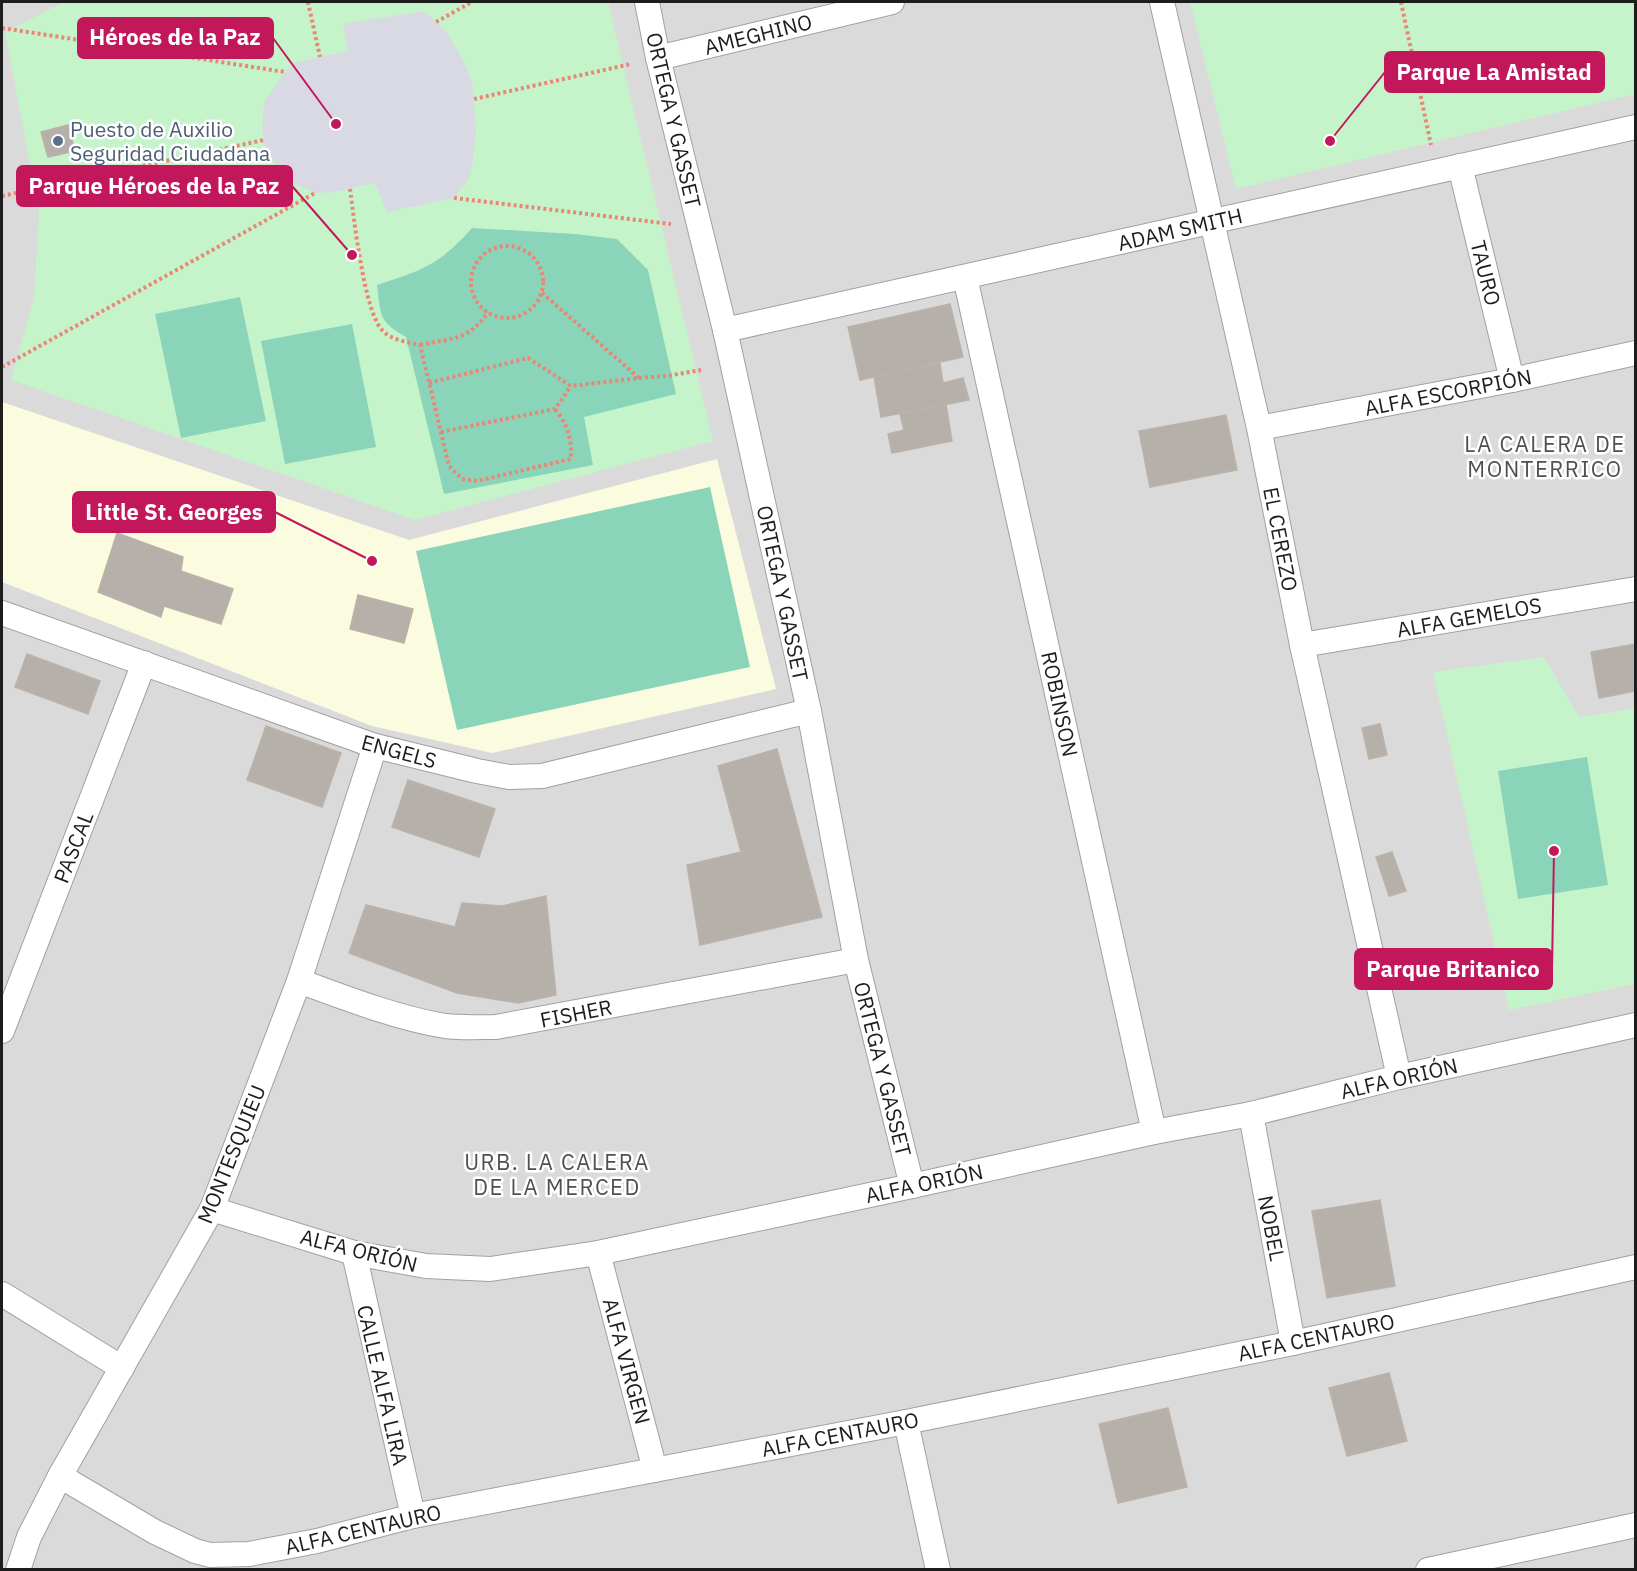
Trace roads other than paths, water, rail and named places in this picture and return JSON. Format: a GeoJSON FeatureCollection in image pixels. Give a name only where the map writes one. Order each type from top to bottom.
{"type":"FeatureCollection","features":[{"type":"Feature","properties":{"kind":"street","name":"ORTEGA Y GASSET"},"geometry":{"type":"LineString","coordinates":[[647,2],[658,58],[725,330],[809,711],[856,960],[912,1186]]}},
{"type":"Feature","properties":{"kind":"street","name":"AMEGHINO"},"geometry":{"type":"LineString","coordinates":[[658,58],[892,2]]}},
{"type":"Feature","properties":{"kind":"street","name":"EL CEREZO"},"geometry":{"type":"LineString","coordinates":[[1162,2],[1259,428],[1302,645],[1399,1077]]}},
{"type":"Feature","properties":{"kind":"street","name":"ADAM SMITH"},"geometry":{"type":"LineString","coordinates":[[725,330],[1635,128]]}},
{"type":"Feature","properties":{"kind":"street","name":"TAURO"},"geometry":{"type":"LineString","coordinates":[[1460,166],[1512,380]]}},
{"type":"Feature","properties":{"kind":"street","name":"ROBINSON"},"geometry":{"type":"LineString","coordinates":[[965,277],[1154,1132]]}},
{"type":"Feature","properties":{"kind":"street","name":"ALFA ESCORPIÓN"},"geometry":{"type":"LineString","coordinates":[[1259,428],[1512,380],[1635,352]]}},
{"type":"Feature","properties":{"kind":"street","name":"ALFA GEMELOS"},"geometry":{"type":"LineString","coordinates":[[1302,645],[1635,589]]}},
{"type":"Feature","properties":{"kind":"street","name":"ENGELS"},"geometry":{"type":"LineString","coordinates":[[2,612],[375,746],[509,777],[542,776],[809,711]]}},
{"type":"Feature","properties":{"kind":"street","name":"PASCAL"},"geometry":{"type":"LineString","coordinates":[[2,1030],[8,994],[144,663]]}},
{"type":"Feature","properties":{"kind":"street","name":"MONTESQUIEU"},"geometry":{"type":"LineString","coordinates":[[18,1569],[29,1537],[60,1476],[212,1209],[299,981],[375,746]]}},
{"type":"Feature","properties":{"kind":"street","name":"FISHER"},"geometry":{"type":"LineString","coordinates":[[299,981],[416,1019],[446,1026],[496,1027],[856,960]]}},
{"type":"Feature","properties":{"kind":"street","name":"ALFA ORIÓN"},"geometry":{"type":"LineString","coordinates":[[212,1209],[354,1253],[426,1266],[490,1269],[598,1253],[1154,1132],[1251,1114],[1399,1077],[1635,1025]]}},
{"type":"Feature","properties":{"kind":"street","name":"NOBEL"},"geometry":{"type":"LineString","coordinates":[[1251,1114],[1293,1343]]}},
{"type":"Feature","properties":{"kind":"street","name":"CALLE ALFA LIRA"},"geometry":{"type":"LineString","coordinates":[[354,1253],[413,1516]]}},
{"type":"Feature","properties":{"kind":"street","name":"ALFA VIRGEN"},"geometry":{"type":"LineString","coordinates":[[598,1253],[656,1470]]}},
{"type":"Feature","properties":{"kind":"street","name":"ALFA CENTAURO"},"geometry":{"type":"LineString","coordinates":[[60,1476],[155,1532],[195,1551],[210,1555],[260,1552],[317,1541],[413,1516],[906,1422],[1293,1343],[1635,1267]]}},
{"type":"Feature","properties":{"kind":"street"},"geometry":{"type":"LineString","coordinates":[[2,1294],[122,1368]]}},
{"type":"Feature","properties":{"kind":"street"},"geometry":{"type":"LineString","coordinates":[[906,1422],[938,1569]]}},
{"type":"Feature","properties":{"kind":"street"},"geometry":{"type":"LineString","coordinates":[[1428,1569],[1635,1525]]}},
{"type":"Feature","properties":{"kind":"place","name":"Héroes de la Paz"},"geometry":{"type":"Point","coordinates":[336,124]}},
{"type":"Feature","properties":{"kind":"place","name":"Puesto de Auxilio Seguridad Ciudadana"},"geometry":{"type":"Point","coordinates":[58,141]}},
{"type":"Feature","properties":{"kind":"place","name":"Parque La Amistad"},"geometry":{"type":"Point","coordinates":[1330,141]}},
{"type":"Feature","properties":{"kind":"place","name":"Parque Héroes de la Paz"},"geometry":{"type":"Point","coordinates":[352,255]}},
{"type":"Feature","properties":{"kind":"place","name":"Little St. Georges"},"geometry":{"type":"Point","coordinates":[372,561]}},
{"type":"Feature","properties":{"kind":"place","name":"Parque Britanico"},"geometry":{"type":"Point","coordinates":[1554,851]}},
{"type":"Feature","properties":{"kind":"district","name":"LA CALERA DE MONTERRICO"},"geometry":{"type":"Point","coordinates":[1545,456]}},
{"type":"Feature","properties":{"kind":"district","name":"URB. LA CALERA DE LA MERCED"},"geometry":{"type":"Point","coordinates":[557,1174]}}]}
